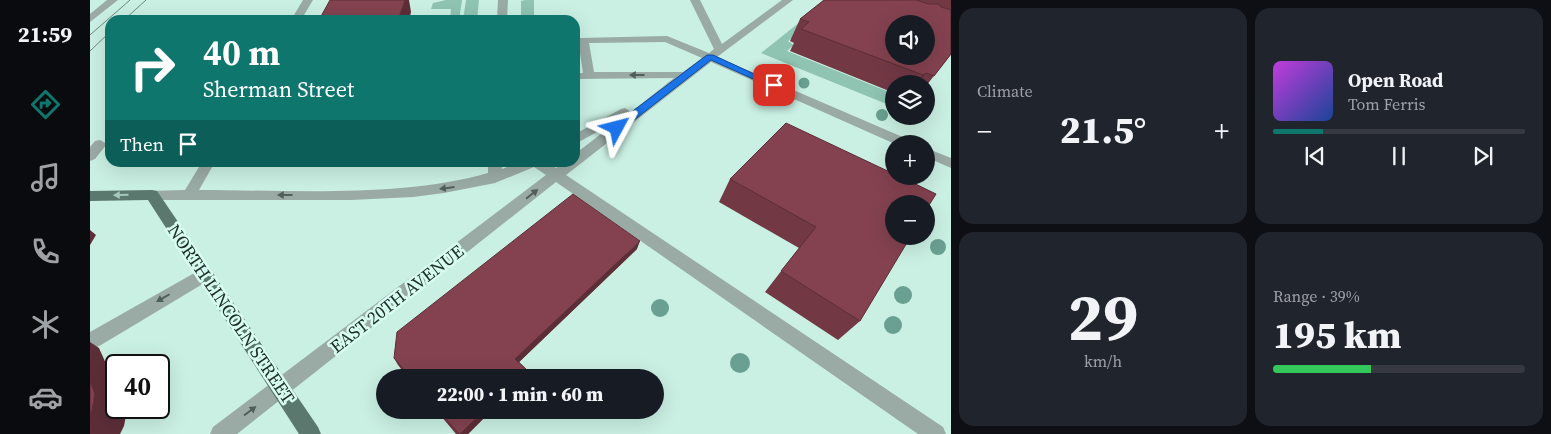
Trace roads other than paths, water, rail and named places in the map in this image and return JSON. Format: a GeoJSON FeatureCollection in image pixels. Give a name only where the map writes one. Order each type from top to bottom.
{"type":"FeatureCollection","features":[{"type":"Feature","properties":{"kind":"main road","name":"NORTH LINCOLN STREET"},"geometry":{"type":"LineString","coordinates":[[152,195],[311,434]]}},
{"type":"Feature","properties":{"kind":"main road"},"geometry":{"type":"LineString","coordinates":[[90,196],[152,195]]}},
{"type":"Feature","properties":{"kind":"street"},"geometry":{"type":"LineString","coordinates":[[90,19],[113,0]]}},
{"type":"Feature","properties":{"kind":"street"},"geometry":{"type":"LineString","coordinates":[[299,15],[308,0]]}},
{"type":"Feature","properties":{"kind":"street"},"geometry":{"type":"LineString","coordinates":[[502,15],[503,0]]}},
{"type":"Feature","properties":{"kind":"street"},"geometry":{"type":"LineString","coordinates":[[695,0],[720,50]]}},
{"type":"Feature","properties":{"kind":"street","name":"EAST 20TH AVENUE"},"geometry":{"type":"LineString","coordinates":[[580,157],[686,75],[788,0]]}},
{"type":"Feature","properties":{"kind":"street"},"geometry":{"type":"LineString","coordinates":[[589,76],[582,40],[666,39],[887,135]]}},
{"type":"Feature","properties":{"kind":"street"},"geometry":{"type":"LineString","coordinates":[[580,76],[686,75]]}},
{"type":"Feature","properties":{"kind":"street","name":"EAST 20TH AVENUE"},"geometry":{"type":"LineString","coordinates":[[580,137],[686,75]]}},
{"type":"Feature","properties":{"kind":"street"},"geometry":{"type":"LineString","coordinates":[[90,156],[100,144]]}},
{"type":"Feature","properties":{"kind":"street"},"geometry":{"type":"LineString","coordinates":[[935,156],[951,163]]}},
{"type":"Feature","properties":{"kind":"street"},"geometry":{"type":"LineString","coordinates":[[189,195],[206,167]]}},
{"type":"Feature","properties":{"kind":"street"},"geometry":{"type":"LineString","coordinates":[[495,178],[496,167]]}},
{"type":"Feature","properties":{"kind":"street"},"geometry":{"type":"LineString","coordinates":[[152,195],[336,195],[410,192],[462,186],[495,178],[524,167]]}},
{"type":"Feature","properties":{"kind":"street"},"geometry":{"type":"LineString","coordinates":[[543,167],[936,434]]}},
{"type":"Feature","properties":{"kind":"street","name":"EAST 20TH AVENUE"},"geometry":{"type":"LineString","coordinates":[[220,434],[567,167]]}},
{"type":"Feature","properties":{"kind":"street"},"geometry":{"type":"LineString","coordinates":[[95,339],[205,274]]}},
{"type":"Feature","properties":{"kind":"tram line"},"geometry":{"type":"LineString","coordinates":[[113,15],[130,0]]}},
{"type":"Feature","properties":{"kind":"tram line"},"geometry":{"type":"LineString","coordinates":[[130,15],[146,0]]}},
{"type":"Feature","properties":{"kind":"tram line"},"geometry":{"type":"LineString","coordinates":[[90,35],[105,22]]}},
{"type":"Feature","properties":{"kind":"tram line"},"geometry":{"type":"LineString","coordinates":[[90,51],[105,37]]}}]}
